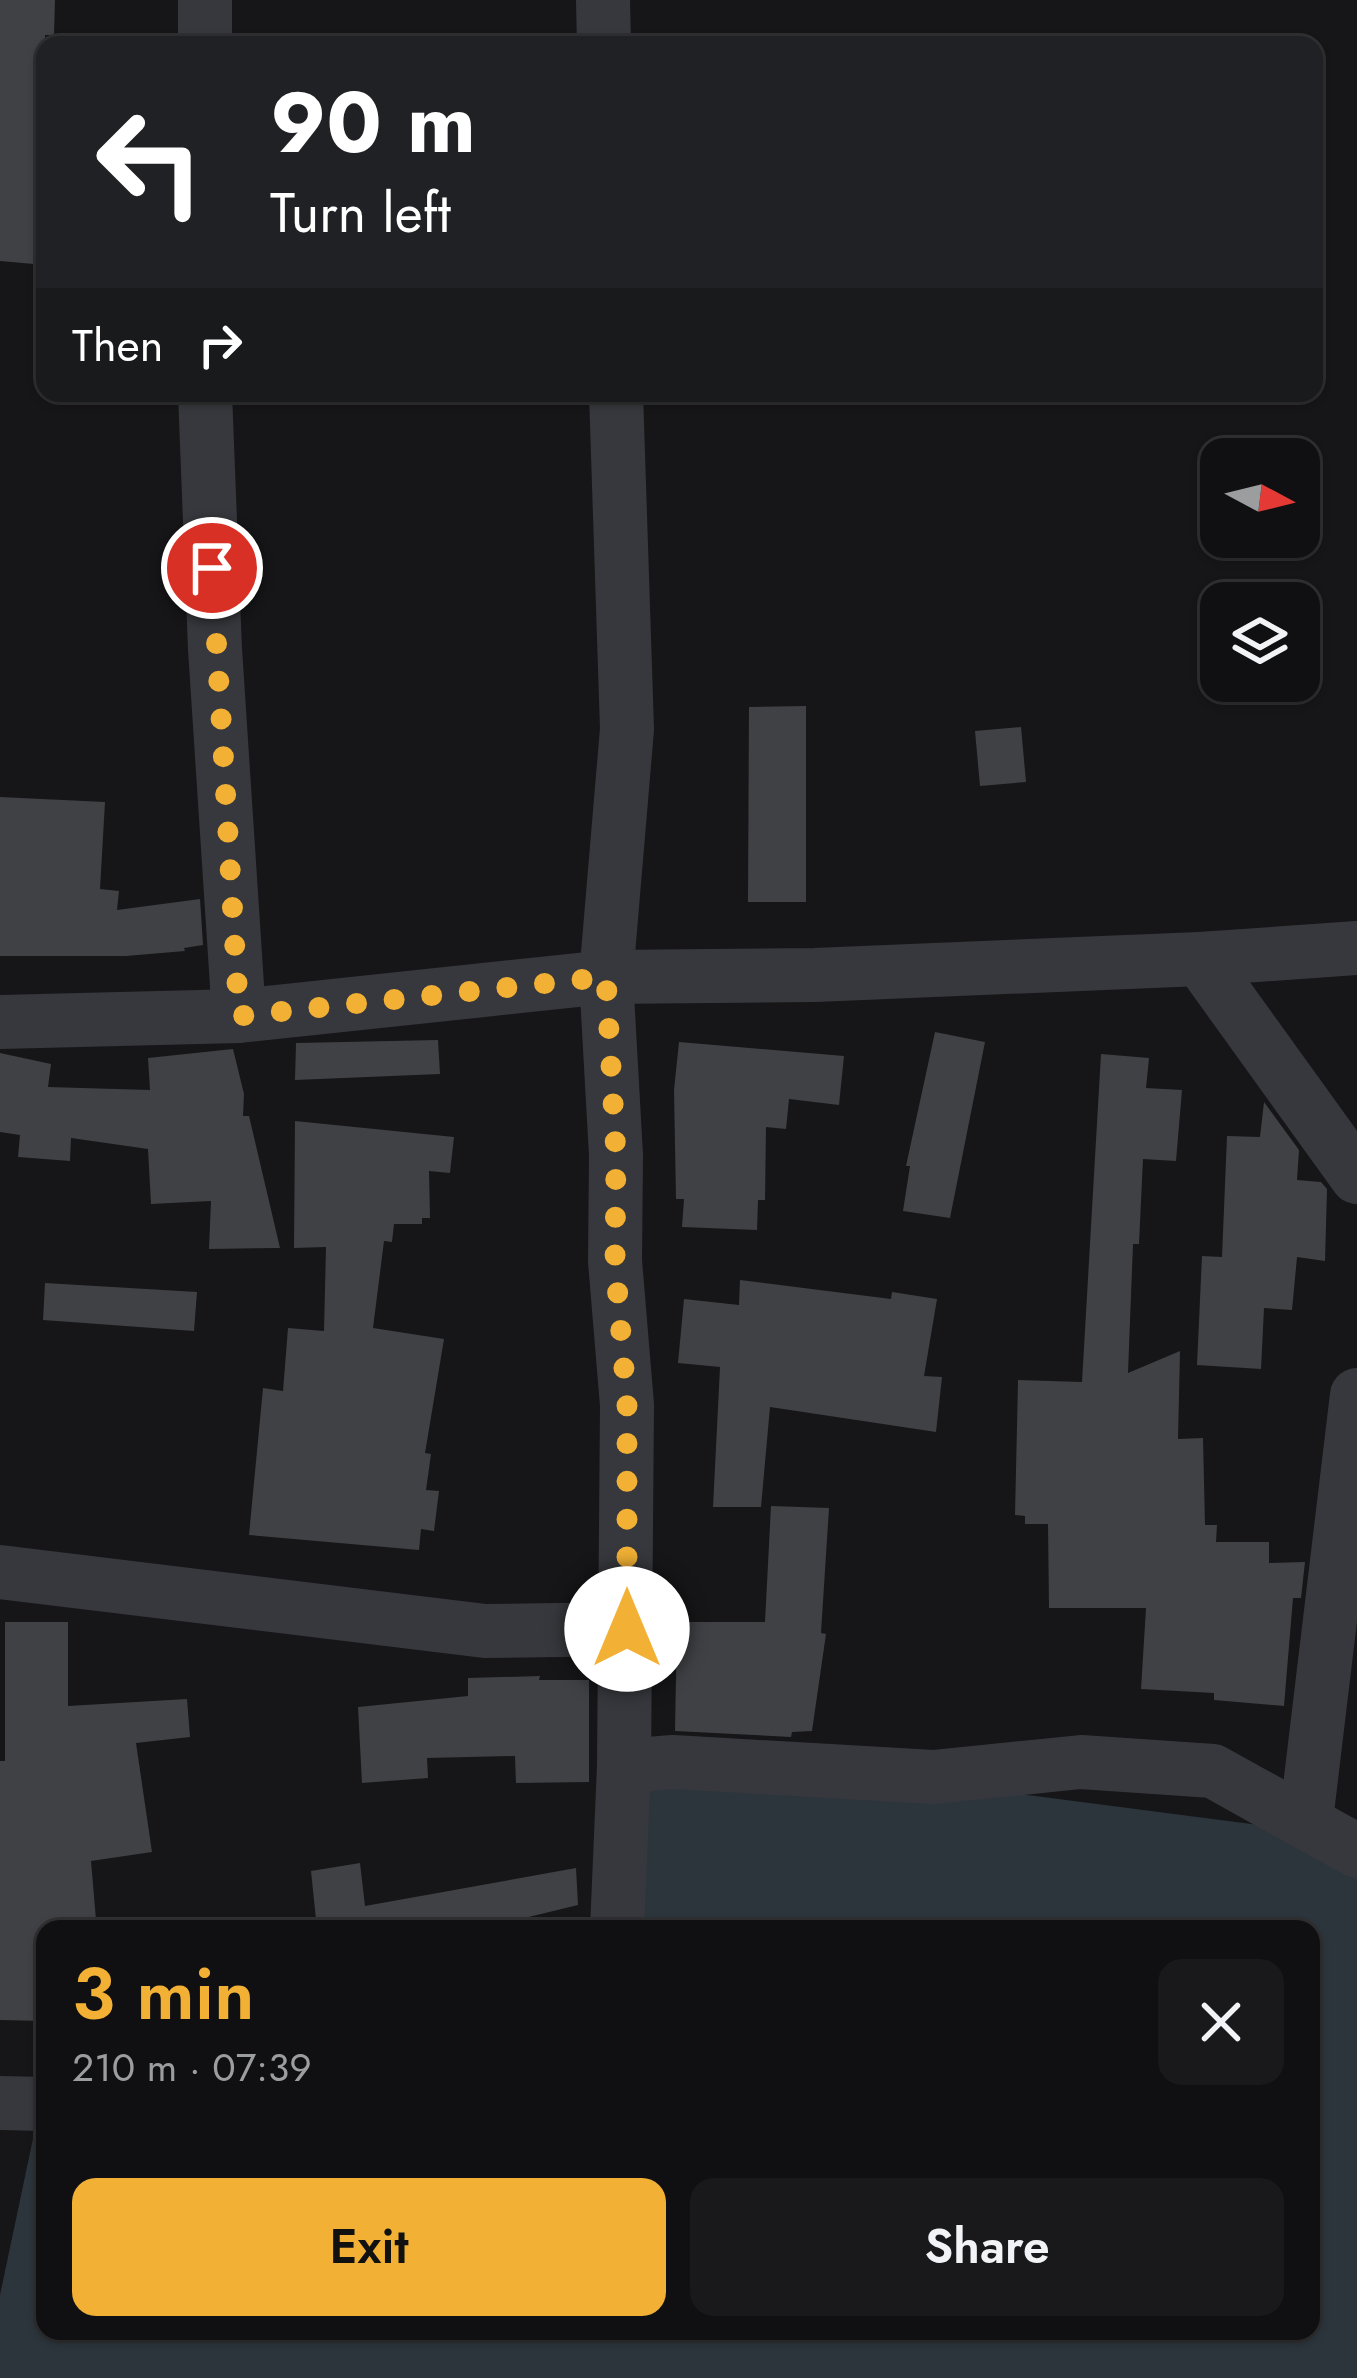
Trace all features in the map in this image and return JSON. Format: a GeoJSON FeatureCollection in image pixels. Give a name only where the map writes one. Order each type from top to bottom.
{"type":"FeatureCollection","features":[{"type":"Feature","properties":{"kind":"street"},"geometry":{"type":"LineString","coordinates":[[205,0],[205,36]]}},
{"type":"Feature","properties":{"kind":"street"},"geometry":{"type":"LineString","coordinates":[[603,0],[604,36]]}},
{"type":"Feature","properties":{"kind":"street"},"geometry":{"type":"LineString","coordinates":[[205,402],[215,649],[239,1016]]}},
{"type":"Feature","properties":{"kind":"street"},"geometry":{"type":"LineString","coordinates":[[616,402],[627,729],[606,977],[616,1155],[615,1261],[627,1405],[627,1629],[616,1920]]}},
{"type":"Feature","properties":{"kind":"street"},"geometry":{"type":"LineString","coordinates":[[0,1022],[239,1016],[606,977],[815,975],[1357,948]]}},
{"type":"Feature","properties":{"kind":"street"},"geometry":{"type":"LineString","coordinates":[[1200,959],[1357,1177]]}},
{"type":"Feature","properties":{"kind":"street"},"geometry":{"type":"LineString","coordinates":[[1306,1820],[1357,1395]]}},
{"type":"Feature","properties":{"kind":"street"},"geometry":{"type":"LineString","coordinates":[[0,1572],[485,1631],[627,1629]]}},
{"type":"Feature","properties":{"kind":"street"},"geometry":{"type":"LineString","coordinates":[[624,1766],[673,1762],[933,1777],[1081,1762],[1213,1772],[1357,1851]]}},
{"type":"Feature","properties":{"kind":"street"},"geometry":{"type":"LineString","coordinates":[[0,2103],[36,2104]]}},
{"type":"Feature","properties":{"kind":"shaded area"},"geometry":{"type":"Polygon","coordinates":[[[646,1775],[1004,1792],[1259,1825],[1357,1877],[1357,2378],[0,2378],[0,2295],[34,2134],[36,2340],[1320,2340],[1320,1920],[643,1920],[646,1775]]]}},
{"type":"Feature","properties":{"kind":"building"},"geometry":{"type":"Polygon","coordinates":[[[0,0],[55,0],[54,35],[36,36],[36,264],[0,261],[0,0]]]}},
{"type":"Feature","properties":{"kind":"building"},"geometry":{"type":"Polygon","coordinates":[[[806,706],[806,902],[748,902],[749,707],[806,706]]]}},
{"type":"Feature","properties":{"kind":"building"},"geometry":{"type":"Polygon","coordinates":[[[1021,727],[1026,782],[980,786],[975,731],[1021,727]]]}},
{"type":"Feature","properties":{"kind":"building"},"geometry":{"type":"Polygon","coordinates":[[[0,797],[105,802],[100,889],[119,891],[117,910],[200,899],[203,945],[126,956],[0,956],[0,797]]]}},
{"type":"Feature","properties":{"kind":"building"},"geometry":{"type":"Polygon","coordinates":[[[935,1032],[985,1042],[950,1218],[903,1211],[910,1166],[906,1166],[935,1032]]]}},
{"type":"Feature","properties":{"kind":"building"},"geometry":{"type":"Polygon","coordinates":[[[438,1040],[440,1074],[295,1080],[296,1043],[438,1040]]]}},
{"type":"Feature","properties":{"kind":"building"},"geometry":{"type":"Polygon","coordinates":[[[679,1042],[844,1056],[839,1105],[789,1099],[786,1129],[766,1127],[765,1200],[758,1200],[757,1230],[682,1227],[684,1199],[676,1199],[674,1090],[679,1042]]]}},
{"type":"Feature","properties":{"kind":"building"},"geometry":{"type":"Polygon","coordinates":[[[233,1049],[244,1094],[243,1116],[249,1116],[280,1248],[209,1249],[211,1201],[151,1204],[148,1149],[71,1138],[70,1161],[18,1157],[20,1135],[0,1132],[0,1053],[51,1064],[48,1087],[150,1090],[148,1058],[233,1049]]]}},
{"type":"Feature","properties":{"kind":"building"},"geometry":{"type":"Polygon","coordinates":[[[1101,1054],[1149,1058],[1146,1088],[1182,1090],[1176,1161],[1143,1159],[1139,1244],[1133,1244],[1128,1373],[1180,1351],[1178,1439],[1203,1438],[1205,1525],[1217,1525],[1216,1542],[1269,1542],[1269,1563],[1305,1562],[1301,1598],[1293,1598],[1284,1706],[1214,1700],[1214,1693],[1141,1689],[1146,1608],[1049,1608],[1048,1524],[1025,1524],[1025,1516],[1015,1515],[1018,1380],[1082,1382],[1101,1054]]]}},
{"type":"Feature","properties":{"kind":"building"},"geometry":{"type":"Polygon","coordinates":[[[1264,1102],[1299,1150],[1297,1180],[1321,1182],[1327,1189],[1325,1261],[1297,1257],[1292,1310],[1264,1308],[1261,1369],[1197,1365],[1202,1256],[1222,1257],[1227,1136],[1260,1137],[1264,1102]]]}},
{"type":"Feature","properties":{"kind":"building"},"geometry":{"type":"Polygon","coordinates":[[[295,1121],[454,1137],[450,1173],[429,1171],[430,1218],[422,1218],[422,1224],[394,1224],[392,1242],[384,1241],[373,1328],[444,1339],[425,1453],[431,1454],[426,1490],[439,1491],[434,1531],[421,1529],[419,1550],[249,1535],[263,1388],[283,1391],[288,1328],[324,1331],[326,1247],[294,1248],[295,1121]]]}},
{"type":"Feature","properties":{"kind":"building"},"geometry":{"type":"Polygon","coordinates":[[[740,1280],[891,1299],[892,1292],[937,1299],[924,1376],[942,1377],[936,1432],[770,1407],[761,1507],[713,1507],[720,1367],[678,1363],[684,1299],[739,1305],[740,1280]]]}},
{"type":"Feature","properties":{"kind":"building"},"geometry":{"type":"Polygon","coordinates":[[[45,1283],[197,1292],[194,1331],[43,1320],[45,1283]]]}},
{"type":"Feature","properties":{"kind":"building"},"geometry":{"type":"Polygon","coordinates":[[[771,1506],[829,1508],[821,1633],[826,1634],[812,1731],[792,1732],[791,1737],[675,1731],[677,1622],[765,1622],[771,1506]]]}},
{"type":"Feature","properties":{"kind":"building"},"geometry":{"type":"Polygon","coordinates":[[[5,1622],[68,1622],[68,1706],[187,1699],[190,1737],[136,1743],[152,1852],[91,1861],[96,1920],[36,1920],[36,2021],[0,2020],[0,1761],[5,1761],[5,1622]]]}},
{"type":"Feature","properties":{"kind":"building"},"geometry":{"type":"Polygon","coordinates":[[[540,1676],[539,1680],[589,1680],[589,1782],[516,1783],[515,1756],[427,1758],[428,1778],[362,1783],[358,1707],[468,1696],[468,1678],[540,1676]]]}},
{"type":"Feature","properties":{"kind":"building"},"geometry":{"type":"Polygon","coordinates":[[[360,1863],[365,1906],[576,1868],[578,1905],[516,1920],[316,1920],[311,1871],[360,1863]]]}},
{"type":"Feature","properties":{"kind":"route"},"geometry":{"type":"LineString","coordinates":[[212,568],[239,1016],[606,977],[616,1155],[615,1261],[627,1405],[627,1629]]}}]}
